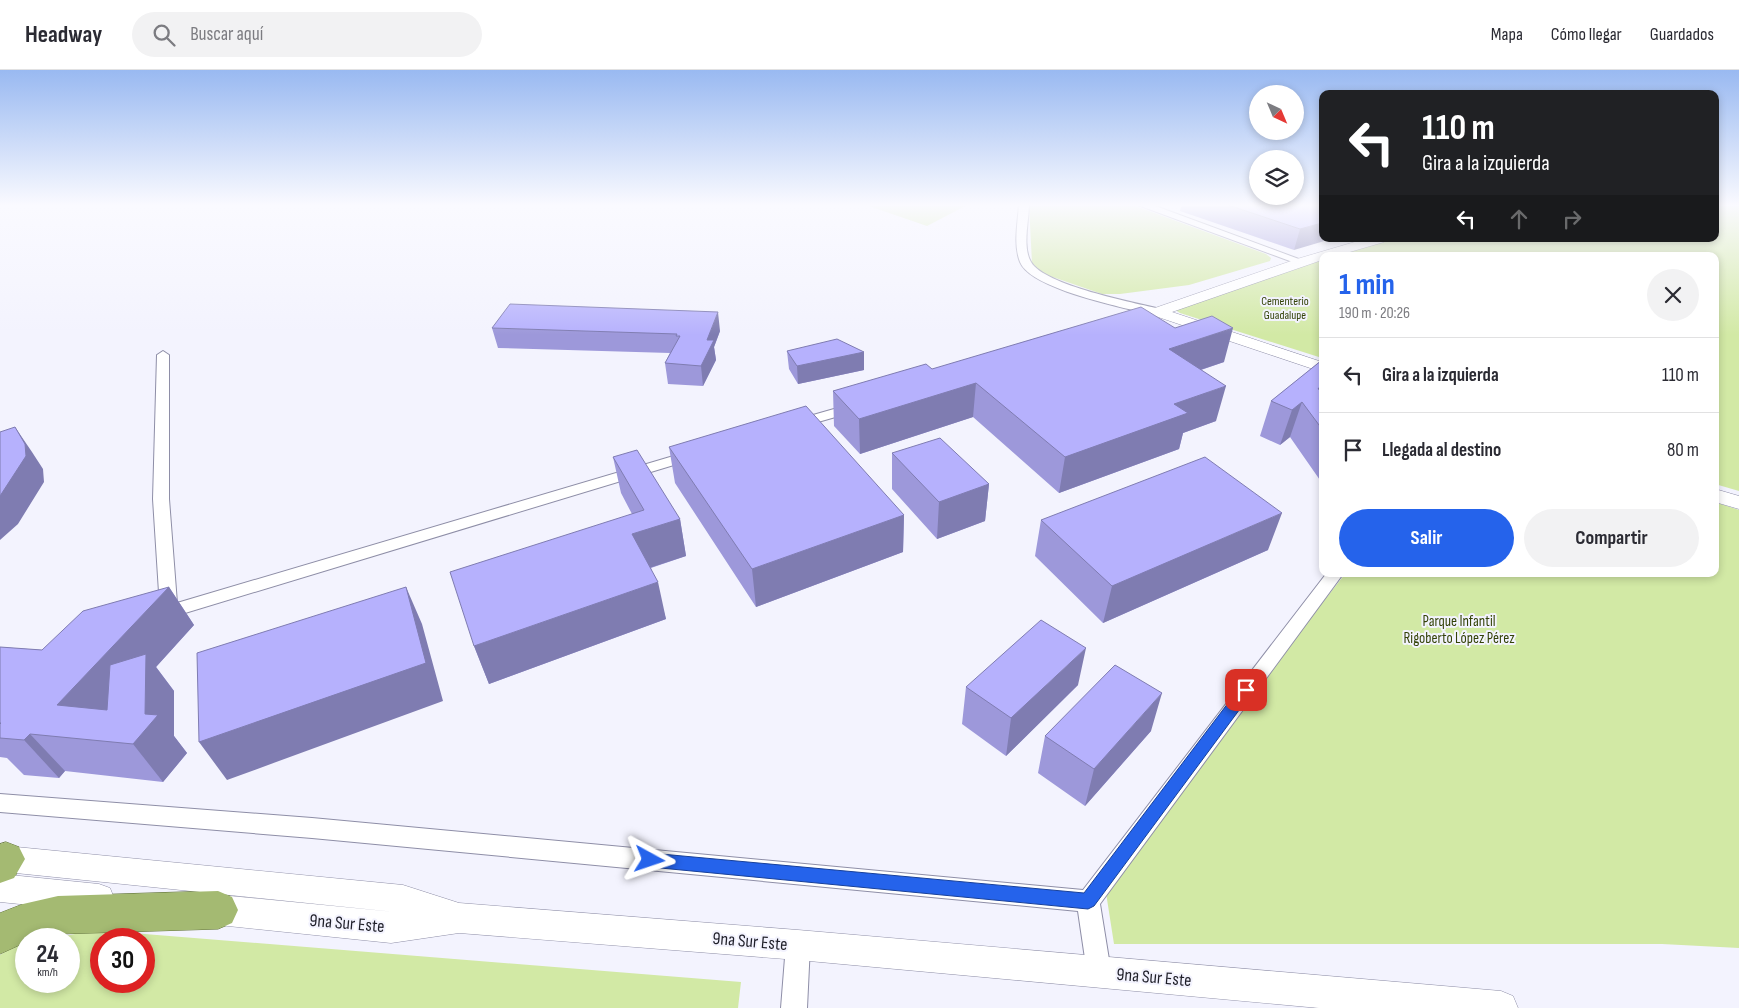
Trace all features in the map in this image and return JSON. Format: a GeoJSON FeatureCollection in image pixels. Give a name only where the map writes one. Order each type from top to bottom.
{"type":"FeatureCollection","features":[{"type":"Feature","properties":{"kind":"highway"},"geometry":{"type":"LineString","coordinates":[[0,934],[23,923],[58,915],[218,910]]}},
{"type":"Feature","properties":{"kind":"street"},"geometry":{"type":"LineString","coordinates":[[1023,248],[1023,256],[1027,266],[1037,274],[1056,284],[1157,312],[1319,366]]}},
{"type":"Feature","properties":{"kind":"street"},"geometry":{"type":"LineString","coordinates":[[1262,248],[1302,262]]}},
{"type":"Feature","properties":{"kind":"street"},"geometry":{"type":"LineString","coordinates":[[1335,252],[1350,248]]}},
{"type":"Feature","properties":{"kind":"street"},"geometry":{"type":"LineString","coordinates":[[1136,321],[1157,312],[1319,257]]}},
{"type":"Feature","properties":{"kind":"street"},"geometry":{"type":"LineString","coordinates":[[163,355],[161,490],[169,611]]}},
{"type":"Feature","properties":{"kind":"street"},"geometry":{"type":"LineString","coordinates":[[783,428],[868,403]]}},
{"type":"Feature","properties":{"kind":"street"},"geometry":{"type":"LineString","coordinates":[[150,617],[708,450]]}},
{"type":"Feature","properties":{"kind":"street"},"geometry":{"type":"LineString","coordinates":[[1719,497],[1739,503]]}},
{"type":"Feature","properties":{"kind":"street"},"geometry":{"type":"LineString","coordinates":[[1099,972],[1088,901],[1332,577]]}},
{"type":"Feature","properties":{"kind":"street"},"geometry":{"type":"LineString","coordinates":[[0,802],[322,829],[1088,901]]}},
{"type":"Feature","properties":{"kind":"street"},"geometry":{"type":"LineString","coordinates":[[1,868],[403,899],[460,918]]}},
{"type":"Feature","properties":{"kind":"street","name":"9na Sur Este"},"geometry":{"type":"LineString","coordinates":[[1,868],[218,910],[390,928],[460,918],[798,945],[1501,1008]]}},
{"type":"Feature","properties":{"kind":"street"},"geometry":{"type":"LineString","coordinates":[[794,1008],[798,945]]}},
{"type":"Feature","properties":{"kind":"green space"},"geometry":{"type":"Polygon","coordinates":[[[1031,248],[1249,248],[1266,254],[1271,258],[1270,261],[1189,285],[1120,294],[1102,294],[1041,273],[1032,263],[1031,248]]]}},
{"type":"Feature","properties":{"kind":"green space"},"geometry":{"type":"Polygon","coordinates":[[[1360,248],[1739,248],[1739,491],[1719,485],[1719,252],[1344,252],[1360,248]]]}},
{"type":"Feature","properties":{"kind":"green space","name":"Cementerio Guadalupe"},"geometry":{"type":"Polygon","coordinates":[[[1319,259],[1319,357],[1180,313],[1169,306],[1319,259]]]}},
{"type":"Feature","properties":{"kind":"green space","name":"Parque Infantil Rigoberto López Pérez"},"geometry":{"type":"Polygon","coordinates":[[[1719,503],[1739,510],[1739,948],[1662,944],[1114,944],[1104,880],[1343,577],[1719,577],[1719,503]]]}},
{"type":"Feature","properties":{"kind":"green space"},"geometry":{"type":"Polygon","coordinates":[[[90,931],[90,993],[155,993],[155,935],[741,982],[738,1008],[0,1008],[0,955],[15,946],[15,993],[80,993],[80,933],[90,931]]]}},
{"type":"Feature","properties":{"kind":"building"},"geometry":{"type":"Polygon","coordinates":[[[510,304],[718,312],[707,340],[714,340],[701,366],[665,363],[680,336],[676,336],[677,334],[492,328],[510,304]]]}},
{"type":"Feature","properties":{"kind":"building"},"geometry":{"type":"Polygon","coordinates":[[[1141,307],[1175,328],[1212,316],[1233,328],[1169,349],[1226,386],[1174,404],[1188,413],[1065,457],[976,383],[859,419],[833,391],[926,364],[932,369],[1141,307]]]}},
{"type":"Feature","properties":{"kind":"building"},"geometry":{"type":"Polygon","coordinates":[[[837,339],[864,352],[797,366],[787,351],[837,339]]]}},
{"type":"Feature","properties":{"kind":"building"},"geometry":{"type":"Polygon","coordinates":[[[1319,362],[1319,425],[1302,402],[1292,410],[1271,401],[1319,362]]]}},
{"type":"Feature","properties":{"kind":"building"},"geometry":{"type":"Polygon","coordinates":[[[806,406],[904,515],[752,569],[669,447],[806,406]]]}},
{"type":"Feature","properties":{"kind":"building"},"geometry":{"type":"Polygon","coordinates":[[[15,427],[25,444],[26,456],[0,496],[0,432],[15,427]]]}},
{"type":"Feature","properties":{"kind":"building"},"geometry":{"type":"Polygon","coordinates":[[[940,438],[989,484],[939,502],[892,453],[940,438]]]}},
{"type":"Feature","properties":{"kind":"building"},"geometry":{"type":"Polygon","coordinates":[[[637,450],[680,519],[632,534],[658,582],[474,646],[450,572],[644,510],[613,457],[637,450]]]}},
{"type":"Feature","properties":{"kind":"building"},"geometry":{"type":"Polygon","coordinates":[[[1205,457],[1282,513],[1112,586],[1041,520],[1205,457]]]}},
{"type":"Feature","properties":{"kind":"building"},"geometry":{"type":"Polygon","coordinates":[[[169,587],[57,705],[107,710],[110,665],[146,654],[145,714],[158,715],[133,744],[30,734],[24,740],[0,738],[0,647],[42,650],[83,611],[169,587]]]}},
{"type":"Feature","properties":{"kind":"building"},"geometry":{"type":"Polygon","coordinates":[[[406,587],[426,663],[199,742],[197,653],[406,587]]]}},
{"type":"Feature","properties":{"kind":"building"},"geometry":{"type":"Polygon","coordinates":[[[1041,620],[1086,648],[1011,718],[966,687],[1041,620]]]}},
{"type":"Feature","properties":{"kind":"building"},"geometry":{"type":"Polygon","coordinates":[[[1115,665],[1162,693],[1094,769],[1045,736],[1115,665]]]}},
{"type":"Feature","properties":{"kind":"route"},"geometry":{"type":"LineString","coordinates":[[650,860],[1088,901],[1246,690]]}}]}
